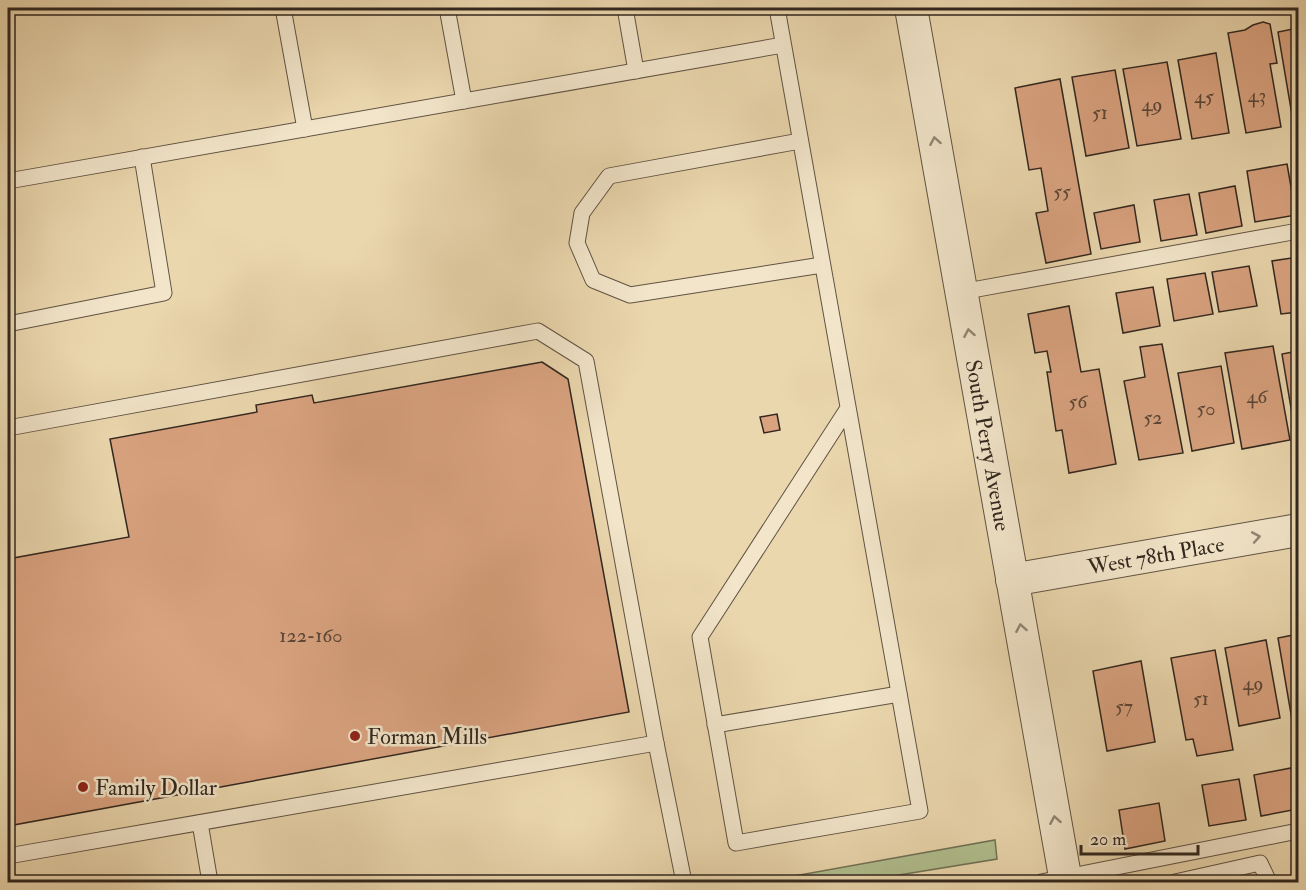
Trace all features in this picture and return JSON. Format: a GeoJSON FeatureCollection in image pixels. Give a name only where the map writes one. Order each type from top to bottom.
{"type":"FeatureCollection","features":[{"type":"Feature","properties":{"kind":"street","name":"South Perry Avenue"},"geometry":{"type":"LineString","coordinates":[[911,8],[1012,580],[1057,881]]}},
{"type":"Feature","properties":{"kind":"street","name":"West 78th Place"},"geometry":{"type":"LineString","coordinates":[[1012,580],[1299,530]]}},
{"type":"Feature","properties":{"kind":"lane"},"geometry":{"type":"LineString","coordinates":[[283,8],[305,129]]}},
{"type":"Feature","properties":{"kind":"lane"},"geometry":{"type":"LineString","coordinates":[[447,8],[464,100]]}},
{"type":"Feature","properties":{"kind":"lane"},"geometry":{"type":"LineString","coordinates":[[625,8],[636,71]]}},
{"type":"Feature","properties":{"kind":"lane"},"geometry":{"type":"LineString","coordinates":[[777,8],[920,811],[736,843],[700,637],[848,408]]}},
{"type":"Feature","properties":{"kind":"lane"},"geometry":{"type":"LineString","coordinates":[[8,181],[783,45]]}},
{"type":"Feature","properties":{"kind":"lane"},"geometry":{"type":"LineString","coordinates":[[800,141],[609,176],[582,213],[577,243],[593,280],[630,294],[822,265]]}},
{"type":"Feature","properties":{"kind":"lane"},"geometry":{"type":"LineString","coordinates":[[8,324],[164,293],[142,157]]}},
{"type":"Feature","properties":{"kind":"lane"},"geometry":{"type":"LineString","coordinates":[[961,292],[1299,231]]}},
{"type":"Feature","properties":{"kind":"lane"},"geometry":{"type":"LineString","coordinates":[[8,428],[538,331],[586,361],[656,743],[684,882]]}},
{"type":"Feature","properties":{"kind":"lane"},"geometry":{"type":"LineString","coordinates":[[715,726],[899,694]]}},
{"type":"Feature","properties":{"kind":"lane"},"geometry":{"type":"LineString","coordinates":[[14,854],[200,824],[656,743]]}},
{"type":"Feature","properties":{"kind":"lane"},"geometry":{"type":"LineString","coordinates":[[200,824],[210,882]]}},
{"type":"Feature","properties":{"kind":"lane"},"geometry":{"type":"LineString","coordinates":[[1057,881],[1299,831]]}},
{"type":"Feature","properties":{"kind":"lane"},"geometry":{"type":"LineString","coordinates":[[1175,882],[1260,863],[1269,882]]}},
{"type":"Feature","properties":{"kind":"green space"},"geometry":{"type":"Polygon","coordinates":[[[995,840],[997,859],[856,882],[760,882],[995,840]]]}},
{"type":"Feature","properties":{"kind":"building"},"geometry":{"type":"Polygon","coordinates":[[[1263,22],[1270,24],[1277,63],[1270,64],[1281,127],[1246,133],[1228,33],[1245,30],[1263,22]]]}},
{"type":"Feature","properties":{"kind":"building"},"geometry":{"type":"Polygon","coordinates":[[[1298,28],[1298,120],[1293,121],[1278,32],[1298,28]]]}},
{"type":"Feature","properties":{"kind":"building"},"geometry":{"type":"Polygon","coordinates":[[[1216,53],[1229,133],[1192,139],[1178,60],[1216,53]]]}},
{"type":"Feature","properties":{"kind":"building"},"geometry":{"type":"Polygon","coordinates":[[[1167,62],[1181,139],[1137,146],[1123,69],[1167,62]]]}},
{"type":"Feature","properties":{"kind":"building"},"geometry":{"type":"Polygon","coordinates":[[[1115,70],[1129,148],[1086,156],[1072,77],[1115,70]]]}},
{"type":"Feature","properties":{"kind":"building"},"geometry":{"type":"Polygon","coordinates":[[[1060,79],[1091,254],[1046,263],[1036,213],[1048,211],[1041,168],[1029,170],[1015,88],[1060,79]]]}},
{"type":"Feature","properties":{"kind":"building"},"geometry":{"type":"Polygon","coordinates":[[[1287,164],[1296,215],[1255,222],[1247,171],[1287,164]]]}},
{"type":"Feature","properties":{"kind":"building"},"geometry":{"type":"Polygon","coordinates":[[[1235,186],[1242,226],[1206,233],[1199,193],[1235,186]]]}},
{"type":"Feature","properties":{"kind":"building"},"geometry":{"type":"Polygon","coordinates":[[[1189,194],[1197,235],[1161,241],[1154,200],[1189,194]]]}},
{"type":"Feature","properties":{"kind":"building"},"geometry":{"type":"Polygon","coordinates":[[[1134,205],[1140,242],[1101,249],[1094,213],[1134,205]]]}},
{"type":"Feature","properties":{"kind":"building"},"geometry":{"type":"Polygon","coordinates":[[[1298,257],[1298,312],[1281,314],[1272,261],[1298,257]]]}},
{"type":"Feature","properties":{"kind":"building"},"geometry":{"type":"Polygon","coordinates":[[[1249,266],[1257,306],[1219,312],[1212,272],[1249,266]]]}},
{"type":"Feature","properties":{"kind":"building"},"geometry":{"type":"Polygon","coordinates":[[[1205,273],[1213,314],[1174,321],[1167,279],[1205,273]]]}},
{"type":"Feature","properties":{"kind":"building"},"geometry":{"type":"Polygon","coordinates":[[[1153,287],[1160,326],[1123,333],[1116,293],[1153,287]]]}},
{"type":"Feature","properties":{"kind":"building"},"geometry":{"type":"Polygon","coordinates":[[[1069,306],[1081,372],[1099,369],[1116,464],[1069,473],[1062,430],[1056,431],[1047,372],[1051,372],[1047,351],[1035,353],[1028,314],[1069,306]]]}},
{"type":"Feature","properties":{"kind":"building"},"geometry":{"type":"Polygon","coordinates":[[[1162,344],[1183,453],[1139,460],[1124,381],[1145,377],[1140,347],[1162,344]]]}},
{"type":"Feature","properties":{"kind":"building"},"geometry":{"type":"Polygon","coordinates":[[[1273,346],[1290,440],[1242,449],[1225,353],[1273,346]]]}},
{"type":"Feature","properties":{"kind":"building"},"geometry":{"type":"Polygon","coordinates":[[[1298,351],[1298,432],[1295,432],[1282,354],[1298,351]]]}},
{"type":"Feature","properties":{"kind":"building"},"geometry":{"type":"Polygon","coordinates":[[[542,362],[568,379],[629,712],[8,826],[8,559],[129,537],[110,439],[257,412],[256,405],[312,395],[314,403],[542,362]]]}},
{"type":"Feature","properties":{"kind":"building"},"geometry":{"type":"Polygon","coordinates":[[[1221,366],[1234,443],[1192,451],[1178,373],[1221,366]]]}},
{"type":"Feature","properties":{"kind":"building"},"geometry":{"type":"Polygon","coordinates":[[[777,414],[780,430],[764,433],[760,417],[777,414]]]}},
{"type":"Feature","properties":{"kind":"building"},"geometry":{"type":"Polygon","coordinates":[[[1298,634],[1298,719],[1292,720],[1278,638],[1298,634]]]}},
{"type":"Feature","properties":{"kind":"building"},"geometry":{"type":"Polygon","coordinates":[[[1266,640],[1280,718],[1239,726],[1225,648],[1266,640]]]}},
{"type":"Feature","properties":{"kind":"building"},"geometry":{"type":"Polygon","coordinates":[[[1215,650],[1233,750],[1197,756],[1193,739],[1186,740],[1171,658],[1215,650]]]}},
{"type":"Feature","properties":{"kind":"building"},"geometry":{"type":"Polygon","coordinates":[[[1141,661],[1155,742],[1107,751],[1093,671],[1141,661]]]}},
{"type":"Feature","properties":{"kind":"building"},"geometry":{"type":"Polygon","coordinates":[[[1291,768],[1298,809],[1261,816],[1254,775],[1291,768]]]}},
{"type":"Feature","properties":{"kind":"building"},"geometry":{"type":"Polygon","coordinates":[[[1239,779],[1246,820],[1209,826],[1202,785],[1239,779]]]}},
{"type":"Feature","properties":{"kind":"building"},"geometry":{"type":"Polygon","coordinates":[[[1159,803],[1165,841],[1125,849],[1119,810],[1159,803]]]}},
{"type":"Feature","properties":{"kind":"place","name":"Forman Mills"},"geometry":{"type":"Point","coordinates":[355,736]}},
{"type":"Feature","properties":{"kind":"place","name":"Family Dollar"},"geometry":{"type":"Point","coordinates":[83,787]}}]}
